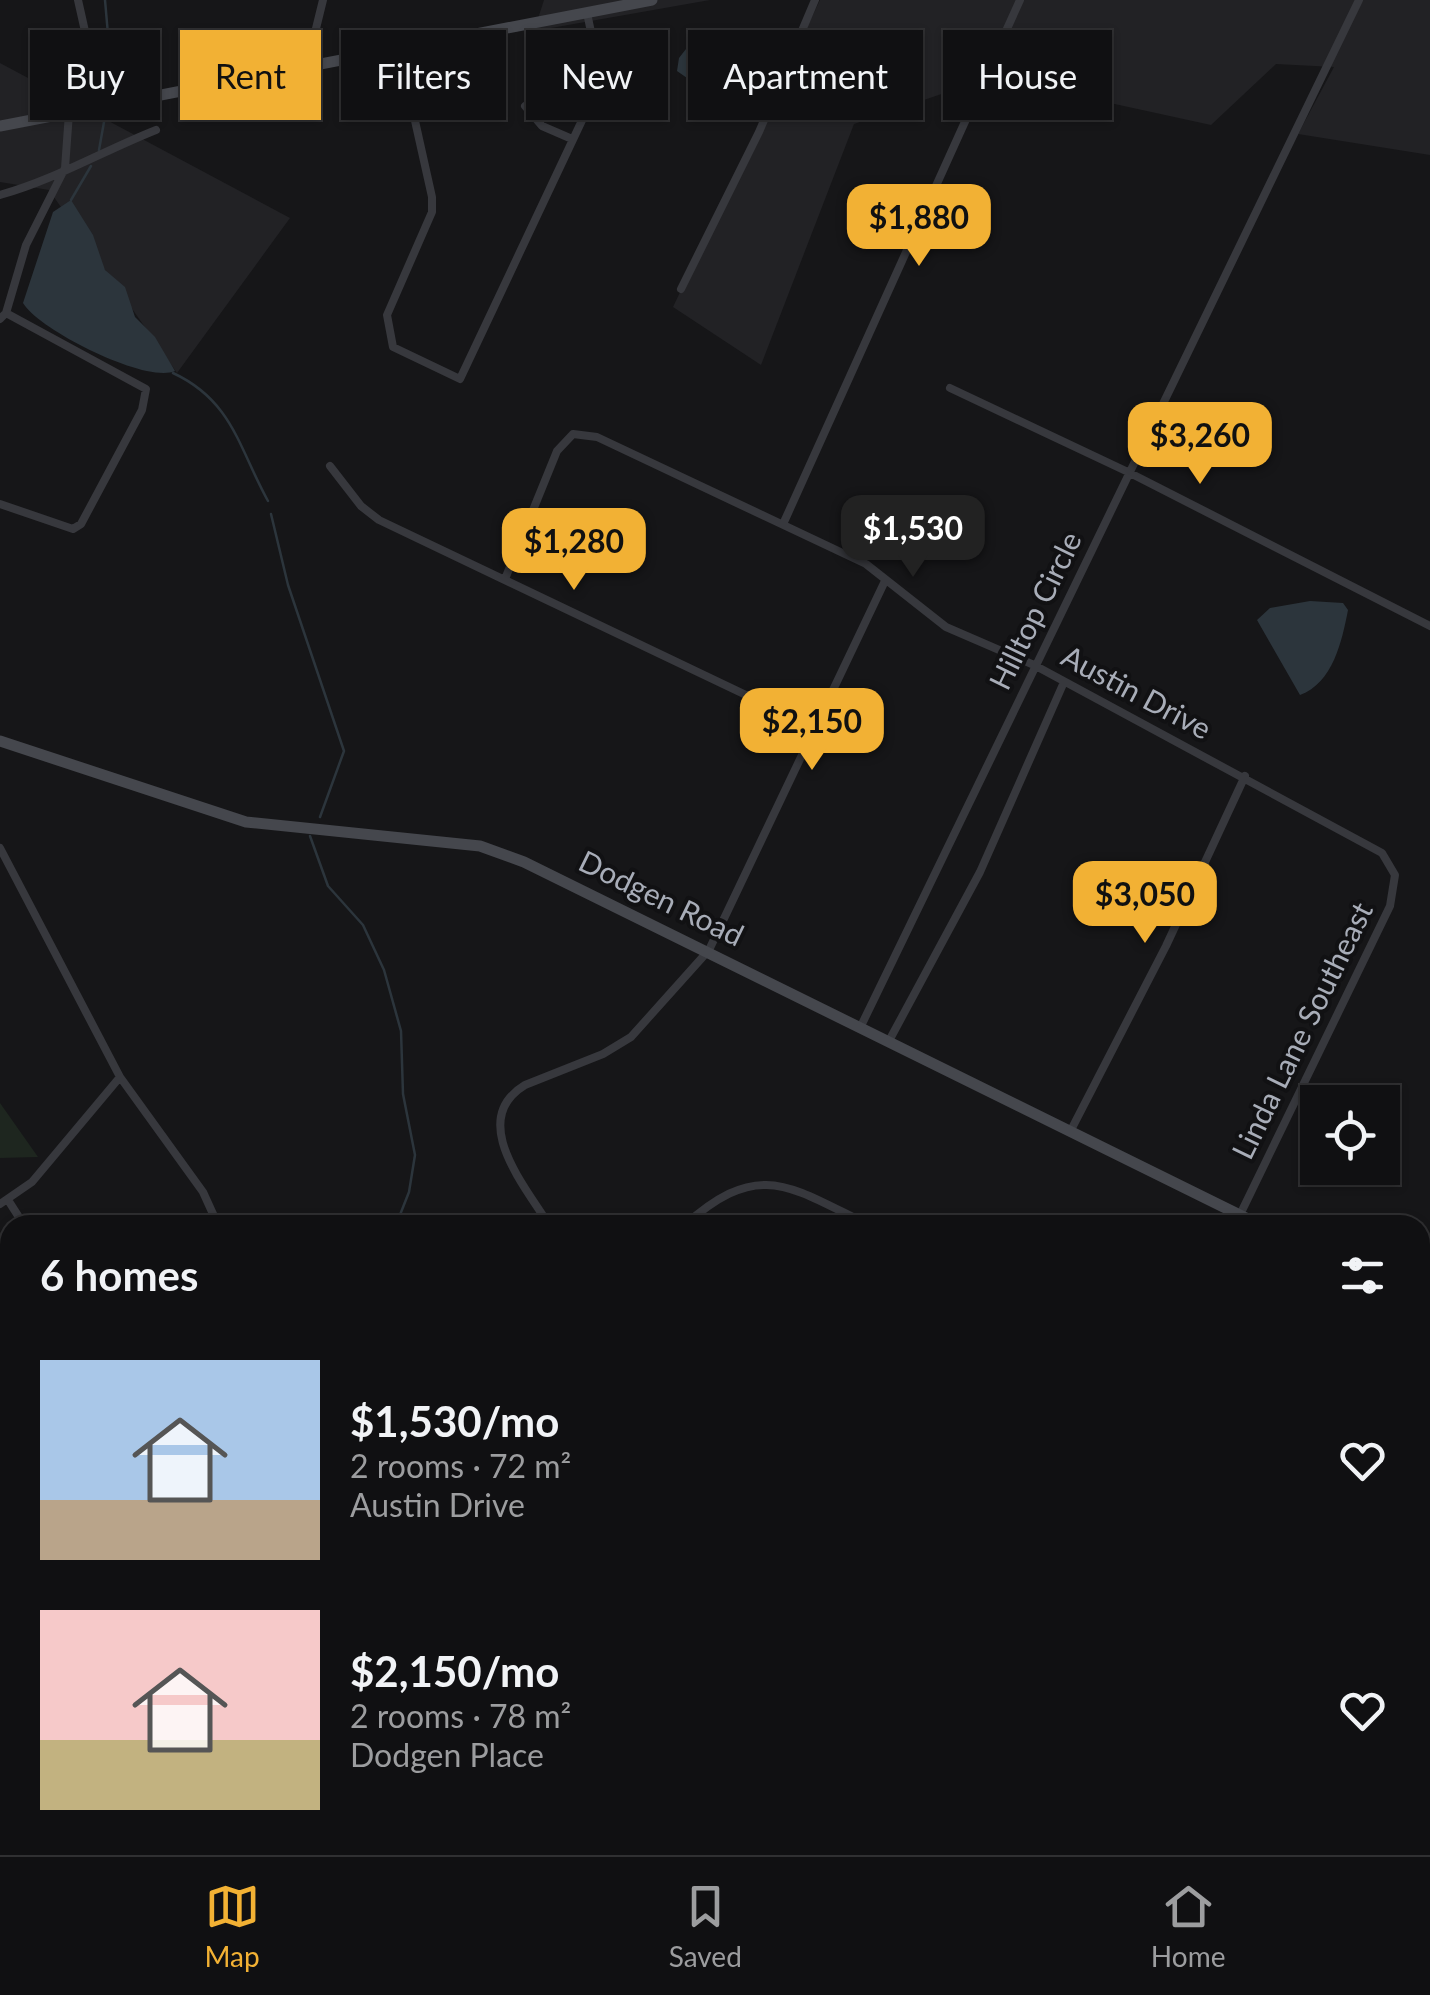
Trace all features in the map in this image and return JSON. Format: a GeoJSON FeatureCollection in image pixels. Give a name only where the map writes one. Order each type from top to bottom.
{"type":"FeatureCollection","features":[{"type":"Feature","properties":{"kind":"street"},"geometry":{"type":"LineString","coordinates":[[78,0],[85,30]]}},
{"type":"Feature","properties":{"kind":"street"},"geometry":{"type":"LineString","coordinates":[[316,30],[323,0]]}},
{"type":"Feature","properties":{"kind":"street"},"geometry":{"type":"LineString","coordinates":[[493,30],[652,0]]}},
{"type":"Feature","properties":{"kind":"street"},"geometry":{"type":"LineString","coordinates":[[681,289],[759,132],[816,0]]}},
{"type":"Feature","properties":{"kind":"street"},"geometry":{"type":"LineString","coordinates":[[784,522],[1020,0]]}},
{"type":"Feature","properties":{"kind":"street","name":"Hilltop Circle"},"geometry":{"type":"LineString","coordinates":[[861,1026],[1359,0]]}},
{"type":"Feature","properties":{"kind":"street"},"geometry":{"type":"LineString","coordinates":[[415,120],[432,212],[387,315],[389,336],[393,347],[460,380],[598,84],[598,65],[586,13]]}},
{"type":"Feature","properties":{"kind":"street"},"geometry":{"type":"LineString","coordinates":[[525,106],[542,126],[572,140]]}},
{"type":"Feature","properties":{"kind":"street"},"geometry":{"type":"LineString","coordinates":[[0,126],[32,120]]}},
{"type":"Feature","properties":{"kind":"street"},"geometry":{"type":"LineString","coordinates":[[0,504],[58,527],[73,529],[81,524],[142,410],[146,389],[3,316],[26,245],[65,168],[69,120]]}},
{"type":"Feature","properties":{"kind":"street"},"geometry":{"type":"LineString","coordinates":[[0,195],[40,184],[65,168],[156,130]]}},
{"type":"Feature","properties":{"kind":"street"},"geometry":{"type":"LineString","coordinates":[[950,388],[1128,472],[1430,626]]}},
{"type":"Feature","properties":{"kind":"street","name":"Austin Drive"},"geometry":{"type":"LineString","coordinates":[[505,579],[558,451],[573,434],[597,436],[866,564],[884,582],[946,627],[1034,665],[1245,776],[1370,844],[1390,863]]}},
{"type":"Feature","properties":{"kind":"street"},"geometry":{"type":"LineString","coordinates":[[330,466],[361,506],[378,520],[813,727]]}},
{"type":"Feature","properties":{"kind":"street"},"geometry":{"type":"LineString","coordinates":[[543,1215],[500,1141],[503,1113],[516,1090],[619,1046],[643,1027],[709,950],[884,582]]}},
{"type":"Feature","properties":{"kind":"street"},"geometry":{"type":"LineString","coordinates":[[890,1039],[980,872],[1064,682]]}},
{"type":"Feature","properties":{"kind":"street","name":"Dodgen Road"},"geometry":{"type":"LineString","coordinates":[[0,741],[246,822],[480,846],[579,886],[890,1039],[1229,1215]]}},
{"type":"Feature","properties":{"kind":"street"},"geometry":{"type":"LineString","coordinates":[[1071,1130],[1166,946],[1245,776]]}},
{"type":"Feature","properties":{"kind":"street"},"geometry":{"type":"LineString","coordinates":[[0,848],[120,1077],[204,1192],[214,1215]]}},
{"type":"Feature","properties":{"kind":"street","name":"Linda Lane Southeast"},"geometry":{"type":"LineString","coordinates":[[1240,1215],[1390,906],[1395,875],[1390,863]]}},
{"type":"Feature","properties":{"kind":"street"},"geometry":{"type":"LineString","coordinates":[[4,1202],[46,1168],[120,1077]]}},
{"type":"Feature","properties":{"kind":"street"},"geometry":{"type":"LineString","coordinates":[[697,1215],[722,1194],[756,1184],[800,1192],[849,1215]]}},
{"type":"Feature","properties":{"kind":"shaded area"},"geometry":{"type":"Polygon","coordinates":[[[544,0],[710,0],[540,30],[534,30],[544,0]]]}},
{"type":"Feature","properties":{"kind":"shaded area"},"geometry":{"type":"Polygon","coordinates":[[[820,0],[1430,0],[1430,155],[1298,134],[1334,67],[1276,64],[1211,125],[1112,103],[1112,30],[943,30],[943,93],[923,100],[923,30],[806,30],[820,0]]]}},
{"type":"Feature","properties":{"kind":"shaded area"},"geometry":{"type":"Polygon","coordinates":[[[688,46],[688,78],[677,71],[679,58],[688,46]]]}},
{"type":"Feature","properties":{"kind":"shaded area"},"geometry":{"type":"Polygon","coordinates":[[[0,63],[30,79],[30,120],[107,120],[290,218],[177,373],[49,190],[0,182],[0,63]]]}},
{"type":"Feature","properties":{"kind":"shaded area"},"geometry":{"type":"Polygon","coordinates":[[[763,120],[866,120],[854,124],[761,365],[673,307],[763,120]]]}},
{"type":"Feature","properties":{"kind":"shaded area"},"geometry":{"type":"Polygon","coordinates":[[[71,200],[93,235],[105,270],[125,287],[135,317],[155,337],[175,371],[141,370],[94,352],[49,327],[23,303],[53,212],[71,200]]]}},
{"type":"Feature","properties":{"kind":"shaded area"},"geometry":{"type":"Polygon","coordinates":[[[1310,601],[1343,603],[1348,610],[1328,671],[1321,681],[1300,695],[1257,620],[1270,608],[1310,601]]]}},
{"type":"Feature","properties":{"kind":"shaded area"},"geometry":{"type":"Polygon","coordinates":[[[0,1103],[38,1157],[0,1158],[0,1103]]]}},
{"type":"Feature","properties":{"kind":"waterway"},"geometry":{"type":"LineString","coordinates":[[105,0],[108,30]]}},
{"type":"Feature","properties":{"kind":"waterway"},"geometry":{"type":"LineString","coordinates":[[99,150],[104,122]]}},
{"type":"Feature","properties":{"kind":"waterway"},"geometry":{"type":"LineString","coordinates":[[71,200],[91,166]]}},
{"type":"Feature","properties":{"kind":"waterway"},"geometry":{"type":"LineString","coordinates":[[173,373],[193,384],[222,412],[268,501]]}},
{"type":"Feature","properties":{"kind":"waterway"},"geometry":{"type":"LineString","coordinates":[[271,514],[288,585],[344,751],[320,817]]}},
{"type":"Feature","properties":{"kind":"waterway"},"geometry":{"type":"LineString","coordinates":[[310,836],[328,886],[363,925],[384,970],[401,1031],[403,1094],[415,1155],[409,1192],[400,1215]]}}]}
